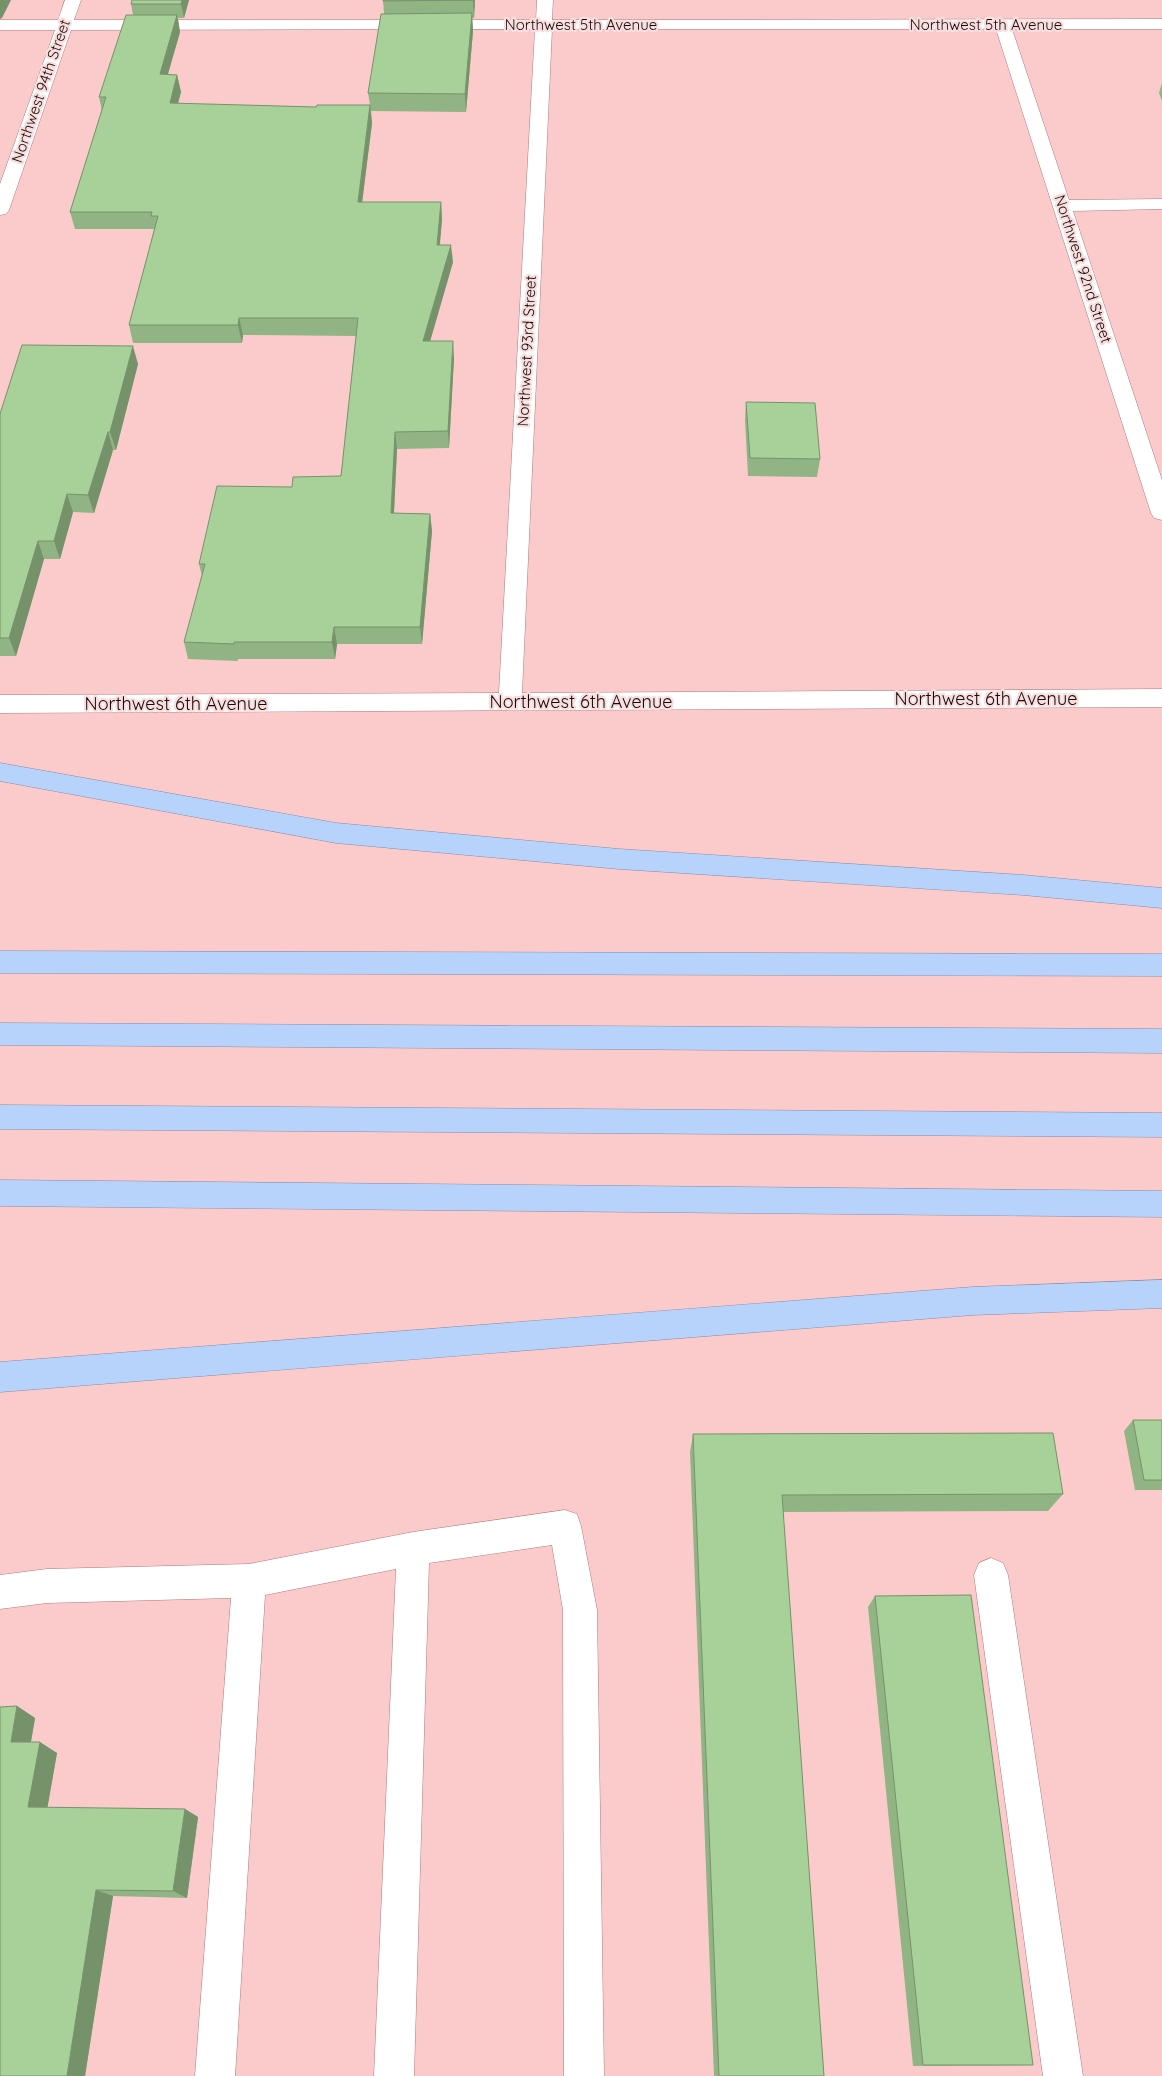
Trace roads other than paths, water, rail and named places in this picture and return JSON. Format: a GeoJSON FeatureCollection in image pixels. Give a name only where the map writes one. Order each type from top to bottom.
{"type":"FeatureCollection","features":[{"type":"Feature","properties":{"kind":"highway"},"geometry":{"type":"LineString","coordinates":[[0,772],[336,833],[619,859],[1023,885],[1162,898]]}},
{"type":"Feature","properties":{"kind":"highway"},"geometry":{"type":"LineString","coordinates":[[0,962],[1162,965]]}},
{"type":"Feature","properties":{"kind":"highway"},"geometry":{"type":"LineString","coordinates":[[0,1034],[1162,1042]]}},
{"type":"Feature","properties":{"kind":"highway"},"geometry":{"type":"LineString","coordinates":[[0,1117],[1162,1125]]}},
{"type":"Feature","properties":{"kind":"highway"},"geometry":{"type":"LineString","coordinates":[[0,1193],[1162,1204]]}},
{"type":"Feature","properties":{"kind":"highway"},"geometry":{"type":"LineString","coordinates":[[0,1377],[973,1301],[1162,1294]]}},
{"type":"Feature","properties":{"kind":"street","name":"Northwest 94th Street"},"geometry":{"type":"LineString","coordinates":[[0,210],[73,0]]}},
{"type":"Feature","properties":{"kind":"street","name":"Northwest 93rd Street"},"geometry":{"type":"LineString","coordinates":[[510,702],[545,0]]}},
{"type":"Feature","properties":{"kind":"street","name":"Northwest 5th Avenue"},"geometry":{"type":"LineString","coordinates":[[0,26],[1162,24]]}},
{"type":"Feature","properties":{"kind":"street","name":"Northwest 92nd Street"},"geometry":{"type":"LineString","coordinates":[[1003,25],[1160,500]]}},
{"type":"Feature","properties":{"kind":"street"},"geometry":{"type":"LineString","coordinates":[[1062,206],[1162,204]]}},
{"type":"Feature","properties":{"kind":"street","name":"Northwest 6th Avenue"},"geometry":{"type":"LineString","coordinates":[[0,704],[1162,698]]}},
{"type":"Feature","properties":{"kind":"street"},"geometry":{"type":"LineString","coordinates":[[0,1592],[47,1586],[249,1581],[413,1549],[565,1526],[580,1610],[584,2076]]}},
{"type":"Feature","properties":{"kind":"street"},"geometry":{"type":"LineString","coordinates":[[394,2076],[413,1549]]}},
{"type":"Feature","properties":{"kind":"street"},"geometry":{"type":"LineString","coordinates":[[991,1575],[1062,2076]]}},
{"type":"Feature","properties":{"kind":"street"},"geometry":{"type":"LineString","coordinates":[[215,2076],[249,1581]]}}]}
